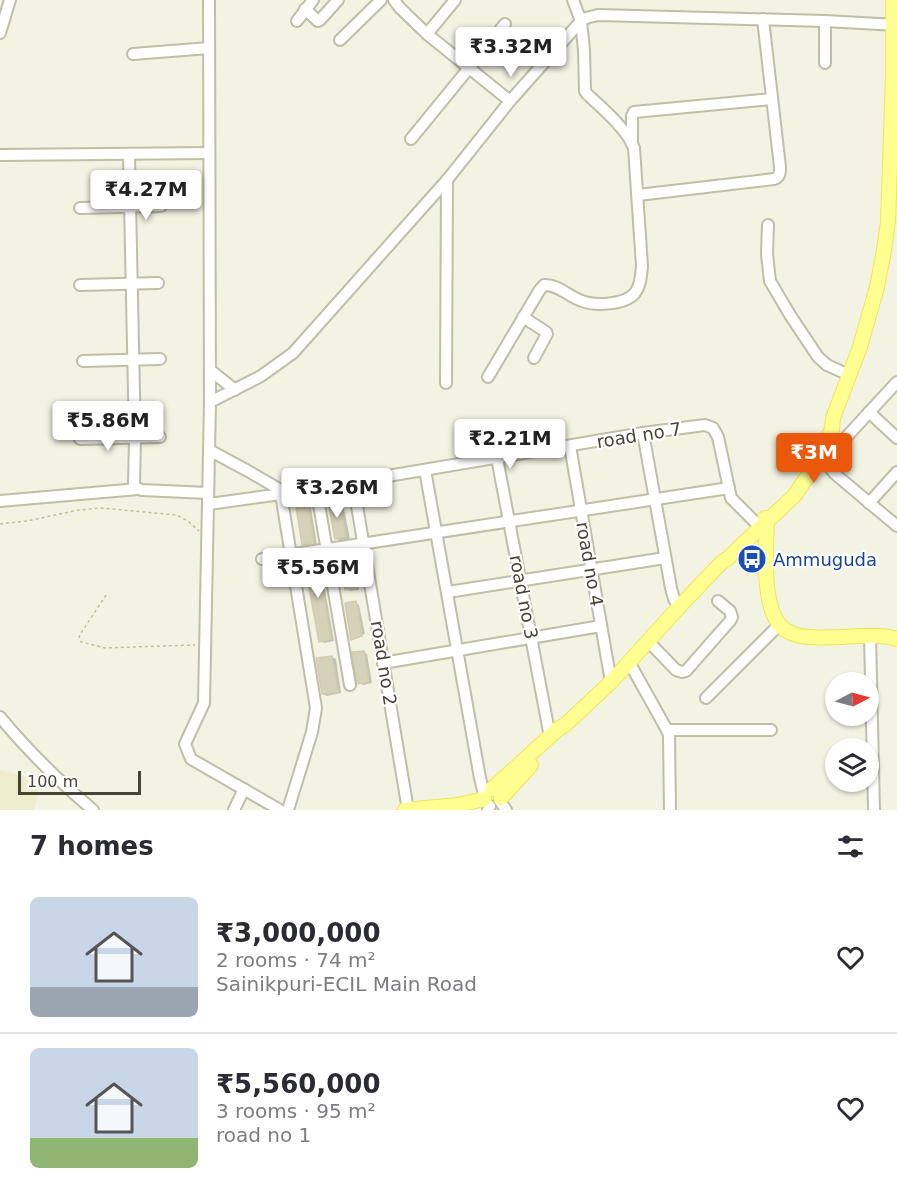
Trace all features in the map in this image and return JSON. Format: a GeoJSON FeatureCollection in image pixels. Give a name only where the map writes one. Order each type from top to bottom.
{"type":"FeatureCollection","features":[{"type":"Feature","properties":{"kind":"main road"},"geometry":{"type":"LineString","coordinates":[[491,803],[550,737],[611,682],[679,607],[768,516],[801,477],[829,421],[833,418],[860,346],[877,287],[888,222],[895,25],[893,0]]}},
{"type":"Feature","properties":{"kind":"main road"},"geometry":{"type":"LineString","coordinates":[[768,516],[773,582],[770,596],[773,612],[779,625],[793,634],[810,637],[870,636],[897,639]]}},
{"type":"Feature","properties":{"kind":"main road"},"geometry":{"type":"LineString","coordinates":[[406,810],[491,803],[524,773],[561,734],[565,725]]}},
{"type":"Feature","properties":{"kind":"street"},"geometry":{"type":"LineString","coordinates":[[0,33],[10,0]]}},
{"type":"Feature","properties":{"kind":"street"},"geometry":{"type":"LineString","coordinates":[[208,0],[210,402],[204,703],[185,744],[191,759],[280,810]]}},
{"type":"Feature","properties":{"kind":"street"},"geometry":{"type":"LineString","coordinates":[[297,21],[313,0]]}},
{"type":"Feature","properties":{"kind":"street"},"geometry":{"type":"LineString","coordinates":[[305,9],[320,21],[338,0]]}},
{"type":"Feature","properties":{"kind":"street"},"geometry":{"type":"LineString","coordinates":[[340,40],[381,0]]}},
{"type":"Feature","properties":{"kind":"street"},"geometry":{"type":"LineString","coordinates":[[427,34],[455,0]]}},
{"type":"Feature","properties":{"kind":"street"},"geometry":{"type":"LineString","coordinates":[[488,377],[538,291],[544,285],[556,287],[584,302],[613,303],[635,293],[640,280],[642,266],[634,148],[610,115],[585,91],[581,21],[573,0]]}},
{"type":"Feature","properties":{"kind":"street"},"geometry":{"type":"LineString","coordinates":[[400,3],[427,34],[510,101]]}},
{"type":"Feature","properties":{"kind":"street"},"geometry":{"type":"LineString","coordinates":[[210,402],[274,368],[293,353],[447,180],[510,101],[586,18],[598,15],[895,25]]}},
{"type":"Feature","properties":{"kind":"street"},"geometry":{"type":"LineString","coordinates":[[638,195],[778,178],[780,167],[763,19]]}},
{"type":"Feature","properties":{"kind":"street"},"geometry":{"type":"LineString","coordinates":[[825,21],[825,63]]}},
{"type":"Feature","properties":{"kind":"street"},"geometry":{"type":"LineString","coordinates":[[411,139],[505,24]]}},
{"type":"Feature","properties":{"kind":"street"},"geometry":{"type":"LineString","coordinates":[[133,54],[209,48]]}},
{"type":"Feature","properties":{"kind":"street"},"geometry":{"type":"LineString","coordinates":[[632,144],[634,112],[772,99]]}},
{"type":"Feature","properties":{"kind":"street"},"geometry":{"type":"LineString","coordinates":[[0,155],[209,153]]}},
{"type":"Feature","properties":{"kind":"street"},"geometry":{"type":"LineString","coordinates":[[129,155],[134,360],[134,484],[138,489]]}},
{"type":"Feature","properties":{"kind":"street"},"geometry":{"type":"LineString","coordinates":[[446,383],[447,180]]}},
{"type":"Feature","properties":{"kind":"street"},"geometry":{"type":"LineString","coordinates":[[80,208],[161,206]]}},
{"type":"Feature","properties":{"kind":"street"},"geometry":{"type":"LineString","coordinates":[[768,225],[767,254],[770,281],[818,357],[827,365],[849,375]]}},
{"type":"Feature","properties":{"kind":"street"},"geometry":{"type":"LineString","coordinates":[[80,285],[158,283]]}},
{"type":"Feature","properties":{"kind":"street"},"geometry":{"type":"LineString","coordinates":[[523,317],[545,330],[547,334],[534,358]]}},
{"type":"Feature","properties":{"kind":"street"},"geometry":{"type":"LineString","coordinates":[[83,361],[160,359]]}},
{"type":"Feature","properties":{"kind":"street"},"geometry":{"type":"LineString","coordinates":[[210,370],[235,390]]}},
{"type":"Feature","properties":{"kind":"street"},"geometry":{"type":"LineString","coordinates":[[897,382],[829,456],[829,466],[835,474],[897,526]]}},
{"type":"Feature","properties":{"kind":"street"},"geometry":{"type":"LineString","coordinates":[[870,411],[897,438]]}},
{"type":"Feature","properties":{"kind":"street","name":"road no 7"},"geometry":{"type":"LineString","coordinates":[[0,501],[138,489],[208,499],[284,494],[705,425],[713,428],[718,437],[731,498],[734,502],[768,516]]}},
{"type":"Feature","properties":{"kind":"street"},"geometry":{"type":"LineString","coordinates":[[643,434],[665,558],[674,599],[679,607]]}},
{"type":"Feature","properties":{"kind":"street"},"geometry":{"type":"LineString","coordinates":[[80,439],[160,437]]}},
{"type":"Feature","properties":{"kind":"street","name":"road no 4"},"geometry":{"type":"LineString","coordinates":[[570,446],[611,682]]}},
{"type":"Feature","properties":{"kind":"street"},"geometry":{"type":"LineString","coordinates":[[209,450],[284,494],[291,555],[316,708],[312,732],[288,810]]}},
{"type":"Feature","properties":{"kind":"street","name":"road no 3"},"geometry":{"type":"LineString","coordinates":[[497,458],[550,737]]}},
{"type":"Feature","properties":{"kind":"street"},"geometry":{"type":"LineString","coordinates":[[425,470],[482,789],[491,803]]}},
{"type":"Feature","properties":{"kind":"street"},"geometry":{"type":"LineString","coordinates":[[869,503],[897,472]]}},
{"type":"Feature","properties":{"kind":"street","name":"road no 2"},"geometry":{"type":"LineString","coordinates":[[353,482],[406,810]]}},
{"type":"Feature","properties":{"kind":"street"},"geometry":{"type":"LineString","coordinates":[[316,488],[350,685]]}},
{"type":"Feature","properties":{"kind":"street"},"geometry":{"type":"LineString","coordinates":[[261,559],[729,488]]}},
{"type":"Feature","properties":{"kind":"street"},"geometry":{"type":"LineString","coordinates":[[447,592],[665,558]]}},
{"type":"Feature","properties":{"kind":"street"},"geometry":{"type":"LineString","coordinates":[[648,641],[676,670],[686,671],[732,617],[730,611],[718,601]]}},
{"type":"Feature","properties":{"kind":"street"},"geometry":{"type":"LineString","coordinates":[[706,698],[779,625]]}},
{"type":"Feature","properties":{"kind":"street"},"geometry":{"type":"LineString","coordinates":[[384,663],[601,626]]}},
{"type":"Feature","properties":{"kind":"street"},"geometry":{"type":"LineString","coordinates":[[870,636],[874,810]]}},
{"type":"Feature","properties":{"kind":"street"},"geometry":{"type":"LineString","coordinates":[[629,662],[669,735],[670,810]]}},
{"type":"Feature","properties":{"kind":"street"},"geometry":{"type":"LineString","coordinates":[[0,717],[53,774],[93,810]]}},
{"type":"Feature","properties":{"kind":"street"},"geometry":{"type":"LineString","coordinates":[[0,728],[12,731]]}},
{"type":"Feature","properties":{"kind":"street"},"geometry":{"type":"LineString","coordinates":[[667,730],[771,730]]}},
{"type":"Feature","properties":{"kind":"street"},"geometry":{"type":"LineString","coordinates":[[234,810],[244,789]]}},
{"type":"Feature","properties":{"kind":"path"},"geometry":{"type":"LineString","coordinates":[[0,524],[89,508],[111,508],[177,515],[189,522],[207,540]]}},
{"type":"Feature","properties":{"kind":"path"},"geometry":{"type":"LineString","coordinates":[[106,595],[81,633],[79,637],[81,642],[105,648],[205,645]]}},
{"type":"Feature","properties":{"kind":"shaded area"},"geometry":{"type":"Polygon","coordinates":[[[0,770],[41,780],[34,810],[0,810],[0,770]]]}},
{"type":"Feature","properties":{"kind":"building"},"geometry":{"type":"Polygon","coordinates":[[[339,500],[346,537],[335,539],[328,502],[339,500]]]}},
{"type":"Feature","properties":{"kind":"building"},"geometry":{"type":"Polygon","coordinates":[[[308,504],[314,544],[302,545],[296,506],[308,504]]]}},
{"type":"Feature","properties":{"kind":"building"},"geometry":{"type":"Polygon","coordinates":[[[351,553],[356,588],[345,590],[339,555],[351,553]]]}},
{"type":"Feature","properties":{"kind":"building"},"geometry":{"type":"Polygon","coordinates":[[[317,558],[331,639],[319,642],[304,560],[317,558]]]}},
{"type":"Feature","properties":{"kind":"building"},"geometry":{"type":"Polygon","coordinates":[[[356,601],[362,636],[351,640],[345,603],[356,601]]]}},
{"type":"Feature","properties":{"kind":"building"},"geometry":{"type":"Polygon","coordinates":[[[364,651],[369,682],[357,684],[352,652],[364,651]]]}},
{"type":"Feature","properties":{"kind":"building"},"geometry":{"type":"Polygon","coordinates":[[[332,656],[338,692],[322,694],[316,658],[332,656]]]}},
{"type":"Feature","properties":{"kind":"place","name":"Ammuguda"},"geometry":{"type":"Point","coordinates":[752,559]}}]}
